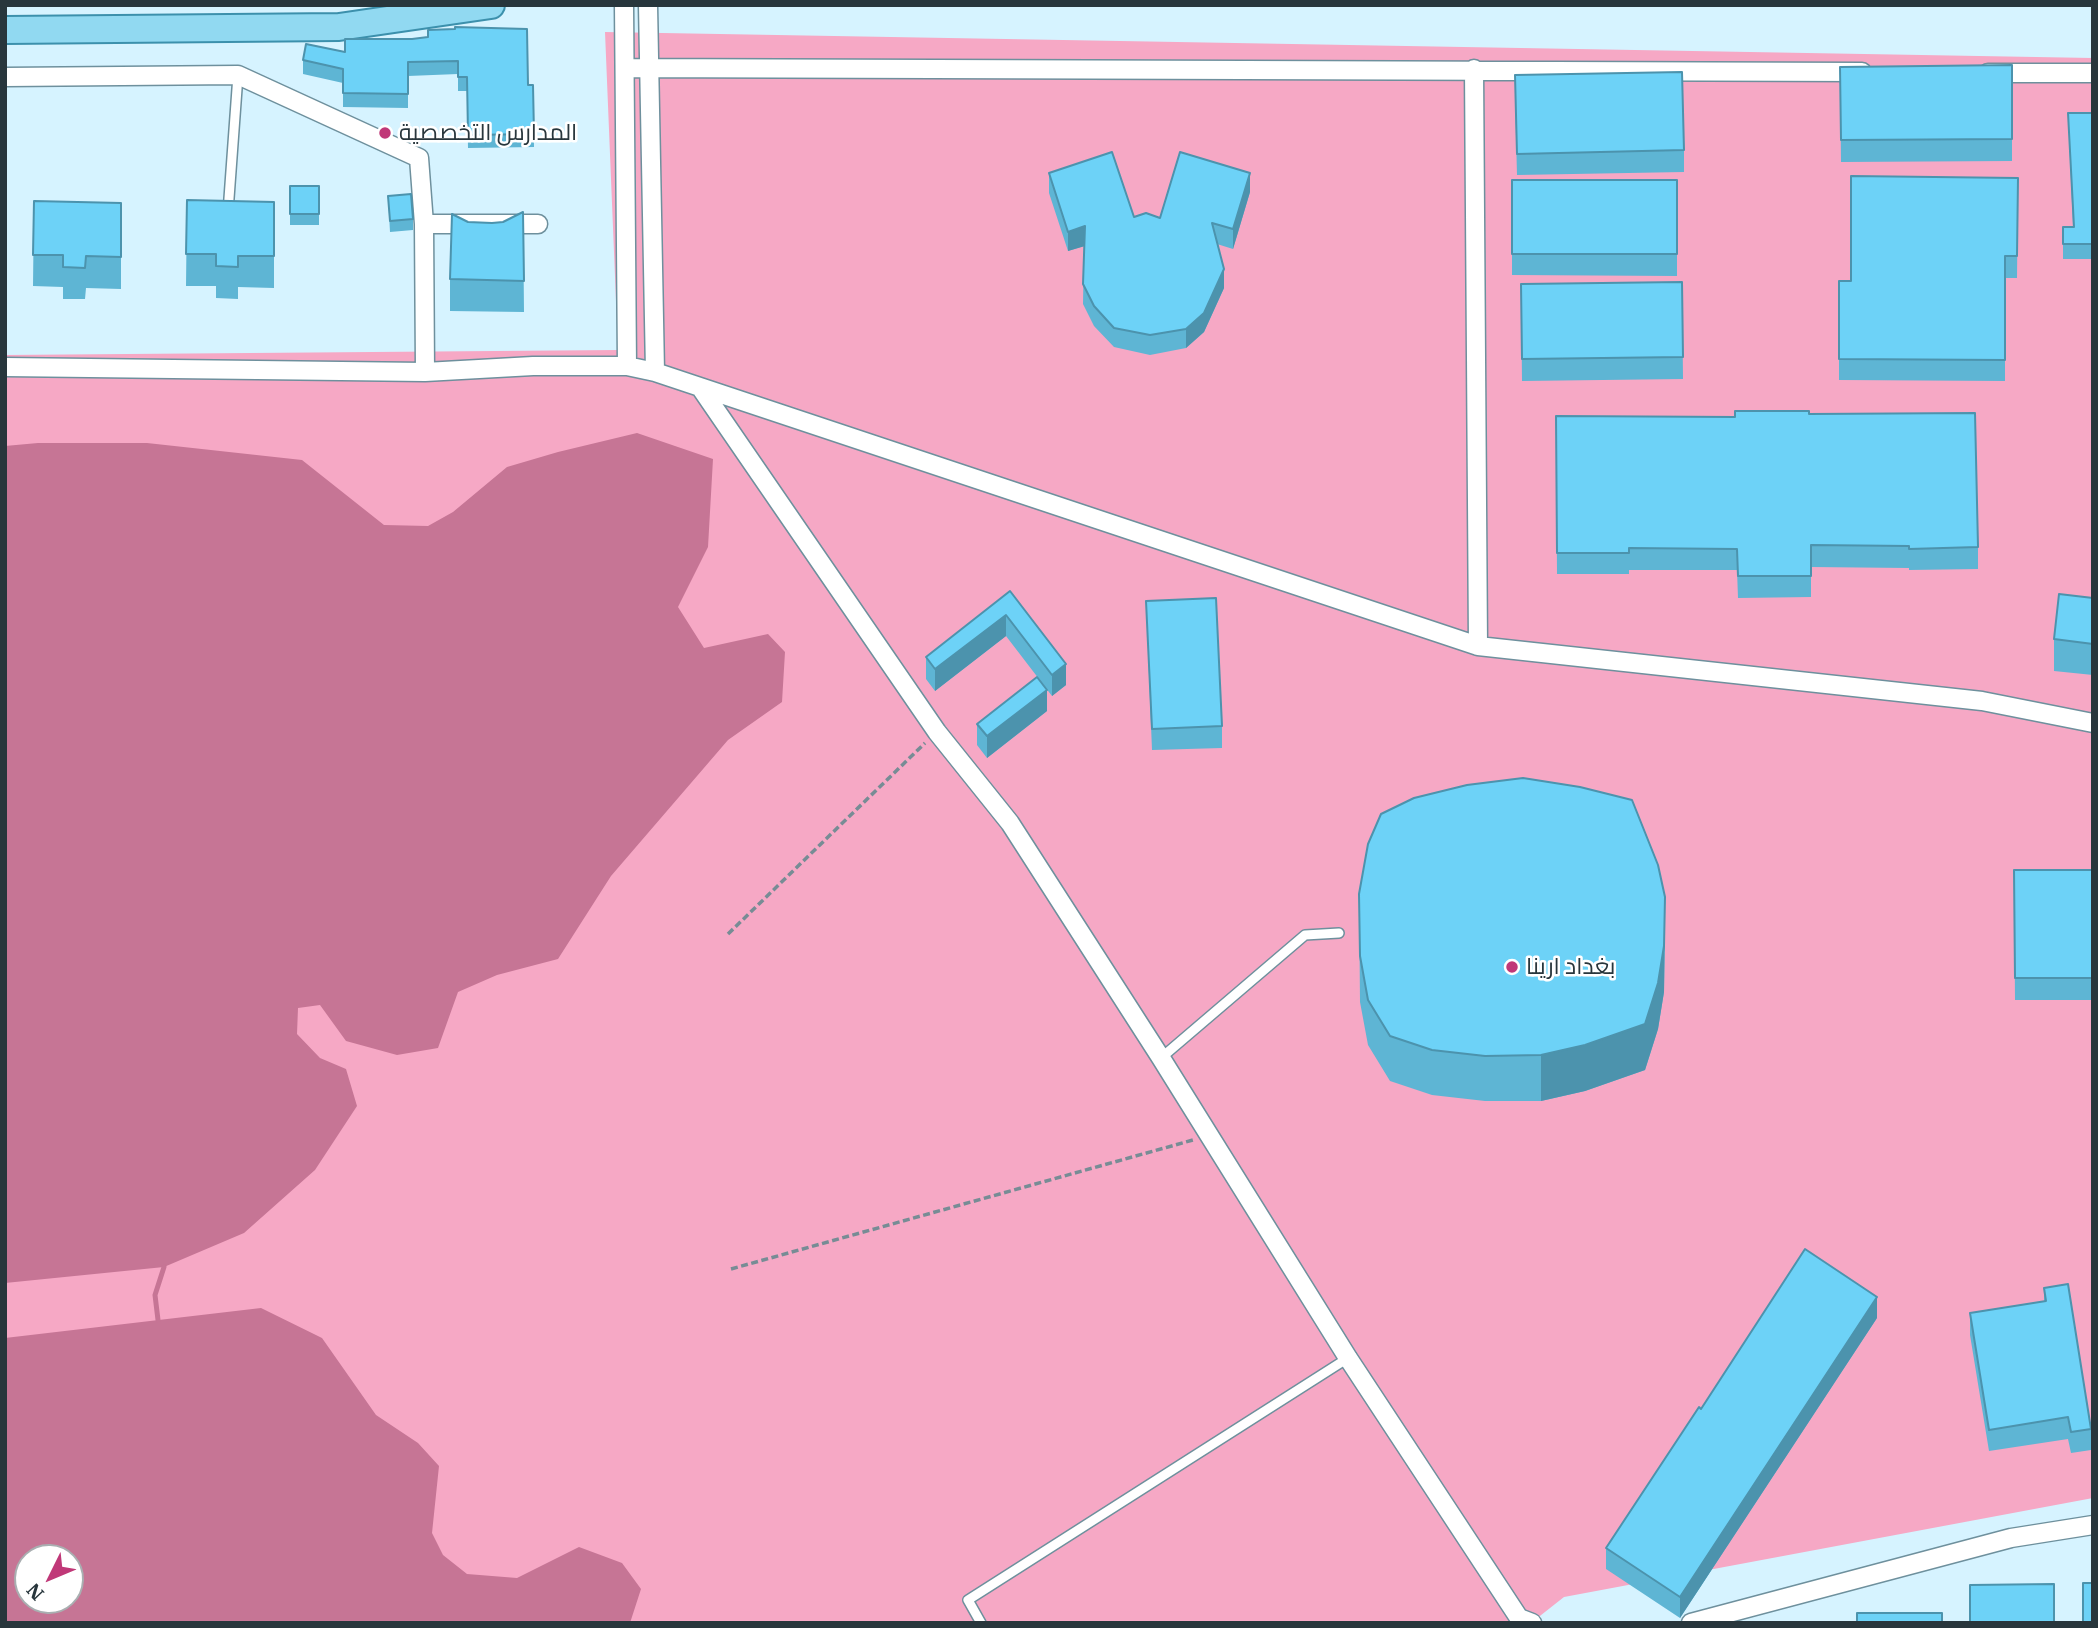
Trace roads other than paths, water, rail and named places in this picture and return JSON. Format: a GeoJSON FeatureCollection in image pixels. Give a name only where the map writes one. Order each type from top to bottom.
{"type":"FeatureCollection","features":[{"type":"Feature","properties":{"kind":"main road"},"geometry":{"type":"LineString","coordinates":[[5,30],[339,27],[491,5]]}},
{"type":"Feature","properties":{"kind":"street"},"geometry":{"type":"LineString","coordinates":[[624,5],[627,366]]}},
{"type":"Feature","properties":{"kind":"street"},"geometry":{"type":"LineString","coordinates":[[648,5],[654,372]]}},
{"type":"Feature","properties":{"kind":"street"},"geometry":{"type":"LineString","coordinates":[[625,68],[1873,72]]}},
{"type":"Feature","properties":{"kind":"street"},"geometry":{"type":"LineString","coordinates":[[1475,69],[1478,646]]}},
{"type":"Feature","properties":{"kind":"street"},"geometry":{"type":"LineString","coordinates":[[1969,73],[2093,73]]}},
{"type":"Feature","properties":{"kind":"street"},"geometry":{"type":"LineString","coordinates":[[5,77],[238,75],[419,158],[424,225],[425,372]]}},
{"type":"Feature","properties":{"kind":"street"},"geometry":{"type":"LineString","coordinates":[[424,225],[538,224]]}},
{"type":"Feature","properties":{"kind":"street"},"geometry":{"type":"LineString","coordinates":[[5,367],[425,372],[533,366],[627,366],[700,387],[1478,646],[1982,701],[2093,723]]}},
{"type":"Feature","properties":{"kind":"street"},"geometry":{"type":"LineString","coordinates":[[700,387],[937,732],[1010,823],[1161,1058],[1348,1359],[1522,1621]]}},
{"type":"Feature","properties":{"kind":"street"},"geometry":{"type":"LineString","coordinates":[[1691,1623],[2011,1538],[2093,1525]]}},
{"type":"Feature","properties":{"kind":"lane"},"geometry":{"type":"LineString","coordinates":[[227,220],[238,75]]}},
{"type":"Feature","properties":{"kind":"lane"},"geometry":{"type":"LineString","coordinates":[[1161,1058],[1305,934],[1339,933]]}},
{"type":"Feature","properties":{"kind":"lane"},"geometry":{"type":"LineString","coordinates":[[981,1623],[968,1600],[1348,1359]]}},
{"type":"Feature","properties":{"kind":"waterway"},"geometry":{"type":"LineString","coordinates":[[158,1320],[155,1295],[164,1267]]}},
{"type":"Feature","properties":{"kind":"place","name":"المدارس التخصصية"},"geometry":{"type":"Point","coordinates":[385,133]}},
{"type":"Feature","properties":{"kind":"place","name":"بغداد ارينا"},"geometry":{"type":"Point","coordinates":[1512,967]}}]}
